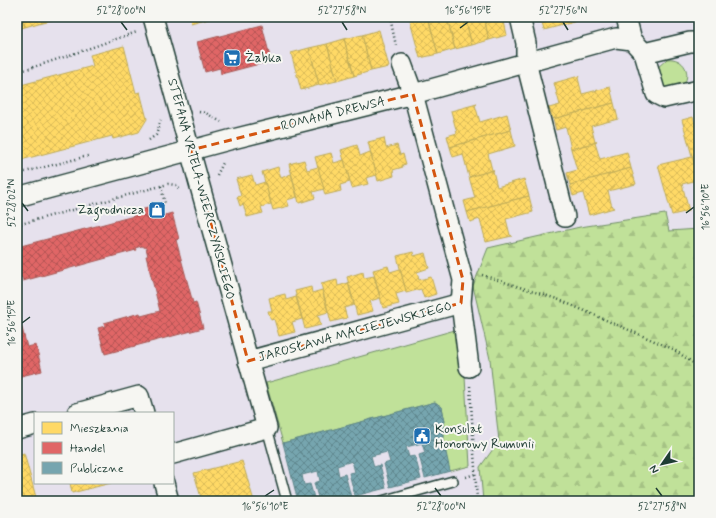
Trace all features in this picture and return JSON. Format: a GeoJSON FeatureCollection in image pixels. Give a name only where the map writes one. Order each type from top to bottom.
{"type":"FeatureCollection","features":[{"type":"Feature","properties":{"kind":"street","name":"STEFANA VRTELA-WIERCZYŃSKIEGO"},"geometry":{"type":"LineString","coordinates":[[153,17],[248,360]]}},
{"type":"Feature","properties":{"kind":"street"},"geometry":{"type":"LineString","coordinates":[[520,17],[526,43],[526,62],[565,217]]}},
{"type":"Feature","properties":{"kind":"street"},"geometry":{"type":"LineString","coordinates":[[626,17],[656,94],[664,98],[699,90]]}},
{"type":"Feature","properties":{"kind":"street","name":"ROMANA DREWSA"},"geometry":{"type":"LineString","coordinates":[[17,197],[191,150],[413,94],[616,38],[638,47],[699,42]]}},
{"type":"Feature","properties":{"kind":"street"},"geometry":{"type":"LineString","coordinates":[[402,64],[413,94],[463,280],[461,303],[469,366]]}},
{"type":"Feature","properties":{"kind":"street","name":"JAROSŁAWA MACIEJEWSKIEGO"},"geometry":{"type":"LineString","coordinates":[[267,428],[248,360],[461,303]]}},
{"type":"Feature","properties":{"kind":"street"},"geometry":{"type":"LineString","coordinates":[[81,412],[139,396],[144,412]]}},
{"type":"Feature","properties":{"kind":"street"},"geometry":{"type":"LineString","coordinates":[[17,429],[34,424]]}},
{"type":"Feature","properties":{"kind":"street"},"geometry":{"type":"LineString","coordinates":[[174,454],[267,428]]}},
{"type":"Feature","properties":{"kind":"street"},"geometry":{"type":"LineString","coordinates":[[164,484],[169,501]]}},
{"type":"Feature","properties":{"kind":"lane"},"geometry":{"type":"LineString","coordinates":[[267,428],[287,501]]}},
{"type":"Feature","properties":{"kind":"lane"},"geometry":{"type":"LineString","coordinates":[[387,500],[453,481]]}},
{"type":"Feature","properties":{"kind":"path"},"geometry":{"type":"LineString","coordinates":[[390,17],[402,64]]}},
{"type":"Feature","properties":{"kind":"path"},"geometry":{"type":"LineString","coordinates":[[17,72],[67,57],[88,48],[137,32]]}},
{"type":"Feature","properties":{"kind":"path"},"geometry":{"type":"LineString","coordinates":[[194,110],[206,113],[225,124]]}},
{"type":"Feature","properties":{"kind":"path"},"geometry":{"type":"LineString","coordinates":[[142,142],[156,135],[161,120]]}},
{"type":"Feature","properties":{"kind":"path"},"geometry":{"type":"LineString","coordinates":[[17,174],[92,155]]}},
{"type":"Feature","properties":{"kind":"path"},"geometry":{"type":"LineString","coordinates":[[217,178],[227,156]]}},
{"type":"Feature","properties":{"kind":"path"},"geometry":{"type":"LineString","coordinates":[[17,225],[168,184],[176,185],[184,193]]}},
{"type":"Feature","properties":{"kind":"path"},"geometry":{"type":"LineString","coordinates":[[160,186],[166,204]]}},
{"type":"Feature","properties":{"kind":"path"},"geometry":{"type":"LineString","coordinates":[[459,266],[557,299],[673,349],[699,366]]}},
{"type":"Feature","properties":{"kind":"path"},"geometry":{"type":"LineString","coordinates":[[469,366],[477,501]]}},
{"type":"Feature","properties":{"kind":"highlighted area"},"geometry":{"type":"Polygon","coordinates":[[[413,94],[463,280],[461,303],[248,361],[191,150],[413,94]]]}},
{"type":"Feature","properties":{"kind":"green space"},"geometry":{"type":"Polygon","coordinates":[[[667,59],[678,61],[685,67],[687,77],[682,87],[661,88],[656,69],[667,59]]]}},
{"type":"Feature","properties":{"kind":"green space"},"geometry":{"type":"Polygon","coordinates":[[[665,214],[669,231],[699,229],[699,501],[483,501],[480,467],[499,441],[490,359],[473,286],[488,248],[580,227],[665,214]]]}},
{"type":"Feature","properties":{"kind":"green space"},"geometry":{"type":"Polygon","coordinates":[[[455,330],[465,377],[470,466],[450,471],[445,454],[443,423],[445,422],[442,407],[435,402],[283,443],[266,383],[455,330]]]}},
{"type":"Feature","properties":{"kind":"building: Mieszkania"},"geometry":{"type":"Polygon","coordinates":[[[17,17],[22,17],[25,27],[17,29],[17,17]]]}},
{"type":"Feature","properties":{"kind":"building: Mieszkania"},"geometry":{"type":"Polygon","coordinates":[[[22,17],[41,17],[42,22],[25,27],[22,17]]]}},
{"type":"Feature","properties":{"kind":"building: Mieszkania"},"geometry":{"type":"Polygon","coordinates":[[[41,17],[59,17],[60,18],[42,22],[41,17]]]}},
{"type":"Feature","properties":{"kind":"building: Mieszkania"},"geometry":{"type":"Polygon","coordinates":[[[190,17],[216,17],[191,24],[190,17]]]}},
{"type":"Feature","properties":{"kind":"building: Mieszkania"},"geometry":{"type":"Polygon","coordinates":[[[428,17],[438,54],[420,58],[410,21],[428,17]]]}},
{"type":"Feature","properties":{"kind":"building: Mieszkania"},"geometry":{"type":"Polygon","coordinates":[[[428,17],[447,17],[455,49],[438,54],[428,17]]]}},
{"type":"Feature","properties":{"kind":"building: Mieszkania"},"geometry":{"type":"Polygon","coordinates":[[[447,17],[465,17],[472,45],[455,49],[447,17]]]}},
{"type":"Feature","properties":{"kind":"building: Mieszkania"},"geometry":{"type":"Polygon","coordinates":[[[465,17],[484,17],[489,40],[472,45],[465,17]]]}},
{"type":"Feature","properties":{"kind":"building: Mieszkania"},"geometry":{"type":"Polygon","coordinates":[[[484,17],[503,17],[507,35],[489,40],[484,17]]]}},
{"type":"Feature","properties":{"kind":"building: Mieszkania"},"geometry":{"type":"Polygon","coordinates":[[[540,17],[581,17],[582,20],[544,30],[540,17]]]}},
{"type":"Feature","properties":{"kind":"building: Mieszkania"},"geometry":{"type":"Polygon","coordinates":[[[662,17],[679,17],[663,21],[662,17]]]}},
{"type":"Feature","properties":{"kind":"building: Mieszkania"},"geometry":{"type":"Polygon","coordinates":[[[379,30],[389,67],[371,71],[362,35],[379,30]]]}},
{"type":"Feature","properties":{"kind":"building: Mieszkania"},"geometry":{"type":"Polygon","coordinates":[[[362,35],[371,71],[354,76],[344,39],[362,35]]]}},
{"type":"Feature","properties":{"kind":"building: Mieszkania"},"geometry":{"type":"Polygon","coordinates":[[[344,39],[354,76],[337,81],[327,44],[344,39]]]}},
{"type":"Feature","properties":{"kind":"building: Mieszkania"},"geometry":{"type":"Polygon","coordinates":[[[327,44],[337,81],[319,85],[309,48],[327,44]]]}},
{"type":"Feature","properties":{"kind":"building: Mieszkania"},"geometry":{"type":"Polygon","coordinates":[[[124,46],[136,93],[140,92],[147,119],[139,132],[113,139],[112,136],[17,161],[17,86],[93,66],[90,55],[124,46]]]}},
{"type":"Feature","properties":{"kind":"building: Mieszkania"},"geometry":{"type":"Polygon","coordinates":[[[309,48],[319,85],[301,90],[291,53],[309,48]]]}},
{"type":"Feature","properties":{"kind":"building: Mieszkania"},"geometry":{"type":"Polygon","coordinates":[[[579,76],[578,78],[582,94],[610,87],[614,103],[553,119],[549,108],[560,105],[554,83],[579,76]]]}},
{"type":"Feature","properties":{"kind":"building: Mieszkania"},"geometry":{"type":"Polygon","coordinates":[[[614,103],[618,119],[591,126],[595,142],[597,142],[571,149],[566,127],[556,130],[553,119],[614,103]]]}},
{"type":"Feature","properties":{"kind":"building: Mieszkania"},"geometry":{"type":"Polygon","coordinates":[[[477,104],[475,105],[480,122],[507,114],[511,130],[450,147],[447,136],[457,133],[451,111],[477,104]]]}},
{"type":"Feature","properties":{"kind":"building: Mieszkania"},"geometry":{"type":"Polygon","coordinates":[[[693,117],[696,127],[699,127],[699,181],[682,120],[693,117]]]}},
{"type":"Feature","properties":{"kind":"building: Mieszkania"},"geometry":{"type":"Polygon","coordinates":[[[511,130],[515,146],[488,154],[492,170],[494,170],[469,177],[463,154],[453,157],[450,147],[511,130]]]}},
{"type":"Feature","properties":{"kind":"building: Mieszkania"},"geometry":{"type":"Polygon","coordinates":[[[384,138],[386,148],[397,145],[400,155],[403,154],[406,164],[402,165],[403,167],[393,170],[394,176],[378,181],[368,142],[384,138]]]}},
{"type":"Feature","properties":{"kind":"building: Mieszkania"},"geometry":{"type":"Polygon","coordinates":[[[597,142],[595,143],[600,159],[627,152],[631,168],[570,185],[567,173],[577,170],[571,149],[597,142]]]}},
{"type":"Feature","properties":{"kind":"building: Mieszkania"},"geometry":{"type":"Polygon","coordinates":[[[357,145],[360,156],[370,152],[377,175],[366,178],[368,184],[352,188],[341,150],[357,145]]]}},
{"type":"Feature","properties":{"kind":"building: Mieszkania"},"geometry":{"type":"Polygon","coordinates":[[[331,153],[334,163],[344,160],[350,182],[340,185],[341,191],[325,195],[315,157],[331,153]]]}},
{"type":"Feature","properties":{"kind":"building: Mieszkania"},"geometry":{"type":"Polygon","coordinates":[[[692,157],[699,181],[682,184],[689,211],[672,215],[658,165],[692,157]]]}},
{"type":"Feature","properties":{"kind":"building: Mieszkania"},"geometry":{"type":"Polygon","coordinates":[[[304,160],[307,170],[318,167],[324,189],[313,192],[315,198],[299,203],[289,164],[304,160]]]}},
{"type":"Feature","properties":{"kind":"building: Mieszkania"},"geometry":{"type":"Polygon","coordinates":[[[278,167],[281,178],[291,174],[297,197],[287,200],[289,206],[273,210],[262,172],[278,167]]]}},
{"type":"Feature","properties":{"kind":"building: Mieszkania"},"geometry":{"type":"Polygon","coordinates":[[[631,168],[636,184],[608,191],[612,207],[614,208],[589,215],[583,193],[573,196],[570,185],[631,168]]]}},
{"type":"Feature","properties":{"kind":"building: Mieszkania"},"geometry":{"type":"Polygon","coordinates":[[[494,170],[497,187],[524,179],[529,196],[467,212],[464,201],[475,198],[469,177],[494,170]]]}},
{"type":"Feature","properties":{"kind":"building: Mieszkania"},"geometry":{"type":"Polygon","coordinates":[[[252,175],[255,185],[265,182],[271,204],[261,207],[263,213],[247,217],[243,204],[240,206],[237,197],[241,196],[236,179],[252,175]]]}},
{"type":"Feature","properties":{"kind":"building: Mieszkania"},"geometry":{"type":"Polygon","coordinates":[[[529,196],[533,212],[506,219],[510,235],[512,236],[486,242],[480,219],[470,222],[467,212],[529,196]]]}},
{"type":"Feature","properties":{"kind":"building: Mieszkania"},"geometry":{"type":"Polygon","coordinates":[[[413,252],[414,256],[425,253],[429,268],[417,272],[419,280],[431,277],[436,294],[424,298],[421,289],[406,293],[397,256],[413,252]]]}},
{"type":"Feature","properties":{"kind":"building: Mieszkania"},"geometry":{"type":"Polygon","coordinates":[[[388,266],[390,272],[400,269],[406,291],[396,294],[399,304],[383,308],[373,270],[388,266]]]}},
{"type":"Feature","properties":{"kind":"building: Mieszkania"},"geometry":{"type":"Polygon","coordinates":[[[363,272],[364,278],[374,276],[380,298],[370,301],[373,311],[357,315],[347,277],[363,272]]]}},
{"type":"Feature","properties":{"kind":"building: Mieszkania"},"geometry":{"type":"Polygon","coordinates":[[[337,280],[338,286],[348,283],[354,305],[344,308],[347,318],[331,322],[321,284],[337,280]]]}},
{"type":"Feature","properties":{"kind":"building: Mieszkania"},"geometry":{"type":"Polygon","coordinates":[[[311,287],[312,293],[322,290],[328,312],[318,315],[321,325],[305,329],[295,291],[311,287]]]}},
{"type":"Feature","properties":{"kind":"building: Mieszkania"},"geometry":{"type":"Polygon","coordinates":[[[285,294],[286,300],[296,297],[302,319],[292,322],[295,332],[279,336],[274,319],[271,320],[268,311],[272,311],[269,298],[285,294]]]}},
{"type":"Feature","properties":{"kind":"building: Mieszkania"},"geometry":{"type":"Polygon","coordinates":[[[24,453],[37,501],[17,501],[17,455],[24,453]]]}},
{"type":"Feature","properties":{"kind":"building: Mieszkania"},"geometry":{"type":"Polygon","coordinates":[[[242,461],[254,501],[218,501],[217,496],[202,501],[194,473],[242,461]]]}},
{"type":"Feature","properties":{"kind":"building: Mieszkania"},"geometry":{"type":"Polygon","coordinates":[[[70,484],[107,484],[72,493],[70,484]]]}},
{"type":"Feature","properties":{"kind":"building: Handel"},"geometry":{"type":"Polygon","coordinates":[[[262,25],[271,61],[221,74],[220,68],[205,72],[197,42],[262,25]]]}},
{"type":"Feature","properties":{"kind":"building: Handel"},"geometry":{"type":"Polygon","coordinates":[[[159,205],[161,213],[165,215],[172,213],[179,239],[176,240],[193,303],[196,302],[203,328],[105,354],[98,328],[105,326],[104,323],[140,313],[141,316],[160,311],[146,256],[148,256],[146,248],[142,246],[135,248],[136,250],[23,281],[22,277],[17,279],[17,247],[134,216],[133,212],[159,205]]]}},
{"type":"Feature","properties":{"kind":"building: Handel"},"geometry":{"type":"Polygon","coordinates":[[[17,309],[27,347],[36,345],[42,371],[17,377],[17,309]]]}},
{"type":"Feature","properties":{"kind":"building: Publiczne"},"geometry":{"type":"Polygon","coordinates":[[[435,402],[442,407],[445,422],[443,423],[444,437],[435,440],[437,450],[445,448],[450,471],[425,478],[419,455],[425,453],[422,443],[406,447],[409,457],[415,456],[421,479],[390,487],[384,464],[390,462],[387,452],[371,456],[374,467],[380,465],[386,488],[355,496],[349,473],[355,472],[352,461],[337,466],[339,476],[345,474],[351,497],[337,501],[319,501],[314,483],[320,481],[318,471],[302,475],[304,485],[310,484],[315,501],[298,501],[283,443],[435,402]]]}},
{"type":"Feature","properties":{"kind":"place","name":"Żabka"},"geometry":{"type":"Point","coordinates":[232,58]}},
{"type":"Feature","properties":{"kind":"place","name":"Zagrodnicza"},"geometry":{"type":"Point","coordinates":[157,210]}},
{"type":"Feature","properties":{"kind":"place","name":"Konsulat Honorowy Rumunii"},"geometry":{"type":"Point","coordinates":[422,436]}}]}
